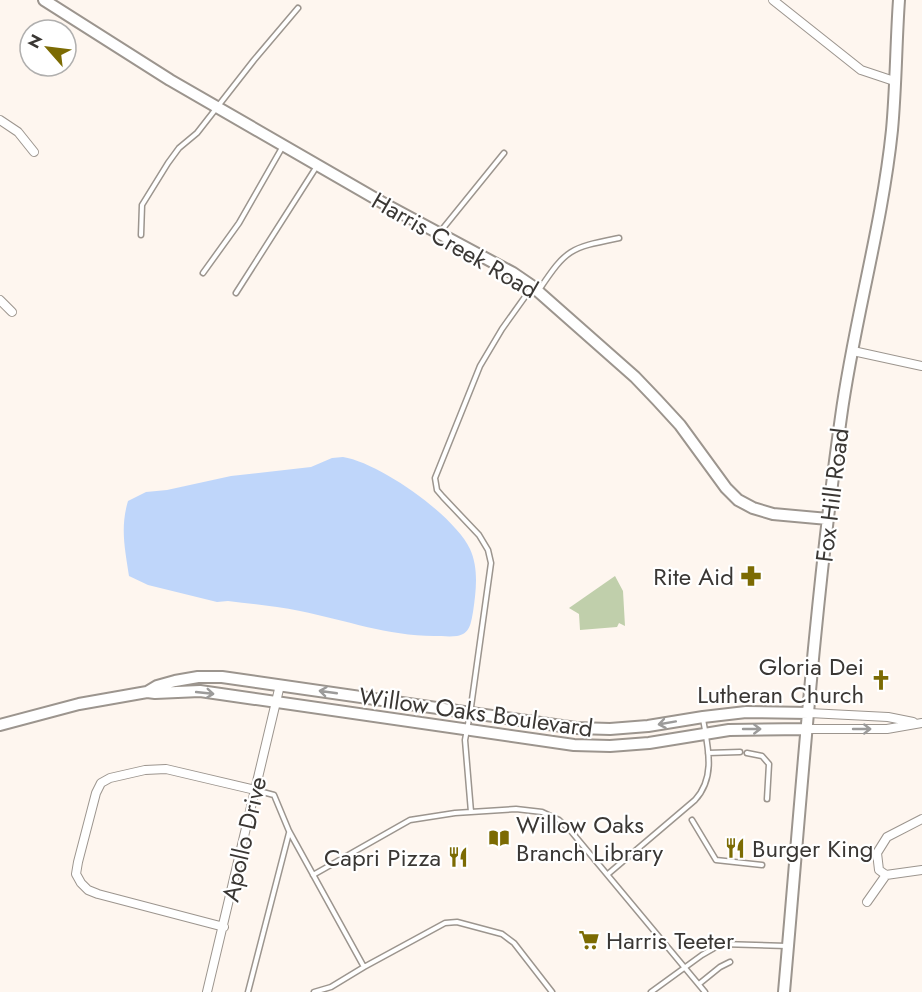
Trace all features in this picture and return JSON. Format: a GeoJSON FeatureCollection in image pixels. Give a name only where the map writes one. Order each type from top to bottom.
{"type":"FeatureCollection","features":[{"type":"Feature","properties":{"kind":"street","name":"Harris Creek Road"},"geometry":{"type":"LineString","coordinates":[[44,0],[170,81],[535,288],[654,397],[680,425],[726,488],[738,500],[753,508],[773,514],[828,519]]}},
{"type":"Feature","properties":{"kind":"street"},"geometry":{"type":"LineString","coordinates":[[773,0],[861,70],[894,81]]}},
{"type":"Feature","properties":{"kind":"street","name":"Fox Hill Road"},"geometry":{"type":"LineString","coordinates":[[784,992],[828,519],[841,414],[891,131],[899,0]]}},
{"type":"Feature","properties":{"kind":"street"},"geometry":{"type":"LineString","coordinates":[[0,120],[18,132],[34,152]]}},
{"type":"Feature","properties":{"kind":"street"},"geometry":{"type":"LineString","coordinates":[[0,300],[12,312]]}},
{"type":"Feature","properties":{"kind":"street"},"geometry":{"type":"LineString","coordinates":[[853,351],[922,366]]}},
{"type":"Feature","properties":{"kind":"street","name":"Willow Oaks Boulevard"},"geometry":{"type":"LineString","coordinates":[[147,692],[157,686],[175,681],[198,677],[222,677],[576,728],[610,729],[648,726],[746,712],[809,713]]}},
{"type":"Feature","properties":{"kind":"street","name":"Apollo Drive"},"geometry":{"type":"LineString","coordinates":[[207,992],[280,685]]}},
{"type":"Feature","properties":{"kind":"street","name":"Willow Oaks Boulevard"},"geometry":{"type":"LineString","coordinates":[[0,725],[79,704],[147,692],[200,691],[574,745],[610,746],[649,743],[729,730],[807,729]]}},
{"type":"Feature","properties":{"kind":"street"},"geometry":{"type":"LineString","coordinates":[[809,713],[888,717],[920,723]]}},
{"type":"Feature","properties":{"kind":"street"},"geometry":{"type":"LineString","coordinates":[[807,729],[886,729],[920,723]]}},
{"type":"Feature","properties":{"kind":"street"},"geometry":{"type":"LineString","coordinates":[[920,723],[922,733]]}},
{"type":"Feature","properties":{"kind":"street"},"geometry":{"type":"LineString","coordinates":[[224,927],[124,902],[88,890],[81,884],[76,874],[78,862],[96,793],[101,783],[110,778],[145,770],[166,769],[255,790]]}},
{"type":"Feature","properties":{"kind":"street"},"geometry":{"type":"LineString","coordinates":[[922,819],[896,831],[880,846],[877,853],[879,870],[886,875],[922,870]]}},
{"type":"Feature","properties":{"kind":"street"},"geometry":{"type":"LineString","coordinates":[[867,902],[886,875]]}},
{"type":"Feature","properties":{"kind":"lane"},"geometry":{"type":"LineString","coordinates":[[141,235],[142,205],[179,148],[197,133],[298,8]]}},
{"type":"Feature","properties":{"kind":"lane"},"geometry":{"type":"LineString","coordinates":[[202,273],[239,223],[283,145]]}},
{"type":"Feature","properties":{"kind":"lane"},"geometry":{"type":"LineString","coordinates":[[440,233],[504,153]]}},
{"type":"Feature","properties":{"kind":"lane"},"geometry":{"type":"LineString","coordinates":[[236,293],[318,165]]}},
{"type":"Feature","properties":{"kind":"lane"},"geometry":{"type":"LineString","coordinates":[[471,812],[466,764],[466,730],[471,714],[491,556],[479,535],[437,490],[435,478],[480,366],[502,329],[564,256],[577,248],[619,238]]}},
{"type":"Feature","properties":{"kind":"lane"},"geometry":{"type":"LineString","coordinates":[[608,874],[699,795],[709,773],[703,717]]}},
{"type":"Feature","properties":{"kind":"lane"},"geometry":{"type":"LineString","coordinates":[[708,753],[740,752]]}},
{"type":"Feature","properties":{"kind":"lane"},"geometry":{"type":"LineString","coordinates":[[747,753],[762,756],[769,764],[767,799]]}},
{"type":"Feature","properties":{"kind":"lane"},"geometry":{"type":"LineString","coordinates":[[255,790],[274,795],[289,831],[364,967]]}},
{"type":"Feature","properties":{"kind":"lane"},"geometry":{"type":"LineString","coordinates":[[313,875],[410,820],[516,809],[542,812],[560,820],[608,874],[705,992]]}},
{"type":"Feature","properties":{"kind":"lane"},"geometry":{"type":"LineString","coordinates":[[692,820],[716,860],[762,865]]}},
{"type":"Feature","properties":{"kind":"lane"},"geometry":{"type":"LineString","coordinates":[[248,992],[289,831]]}},
{"type":"Feature","properties":{"kind":"lane"},"geometry":{"type":"LineString","coordinates":[[314,992],[327,988],[445,923],[457,922],[502,934],[514,943],[552,992]]}},
{"type":"Feature","properties":{"kind":"lane"},"geometry":{"type":"LineString","coordinates":[[651,992],[684,967],[721,944],[788,946]]}},
{"type":"Feature","properties":{"kind":"lane"},"geometry":{"type":"LineString","coordinates":[[699,984],[730,962]]}},
{"type":"Feature","properties":{"kind":"lane"},"geometry":{"type":"LineString","coordinates":[[327,988],[334,992]]}},
{"type":"Feature","properties":{"kind":"green space"},"geometry":{"type":"Polygon","coordinates":[[[615,576],[623,591],[625,626],[619,623],[617,627],[580,630],[579,614],[569,608],[615,576]]]}},
{"type":"Feature","properties":{"kind":"water"},"geometry":{"type":"Polygon","coordinates":[[[343,457],[358,461],[395,480],[433,507],[461,536],[473,557],[476,580],[471,620],[465,633],[451,636],[400,633],[291,609],[228,601],[217,602],[148,585],[129,576],[124,529],[128,501],[146,492],[167,490],[231,476],[311,467],[332,458],[343,457]]]}},
{"type":"Feature","properties":{"kind":"place","name":"Rite Aid"},"geometry":{"type":"Point","coordinates":[751,576]}},
{"type":"Feature","properties":{"kind":"place","name":"Gloria Dei Lutheran Church"},"geometry":{"type":"Point","coordinates":[881,680]}},
{"type":"Feature","properties":{"kind":"place","name":"Willow Oaks Branch Library"},"geometry":{"type":"Point","coordinates":[499,838]}},
{"type":"Feature","properties":{"kind":"place","name":"Burger King"},"geometry":{"type":"Point","coordinates":[735,848]}},
{"type":"Feature","properties":{"kind":"place","name":"Capri Pizza"},"geometry":{"type":"Point","coordinates":[458,857]}},
{"type":"Feature","properties":{"kind":"place","name":"Harris Teeter"},"geometry":{"type":"Point","coordinates":[589,940]}}]}
